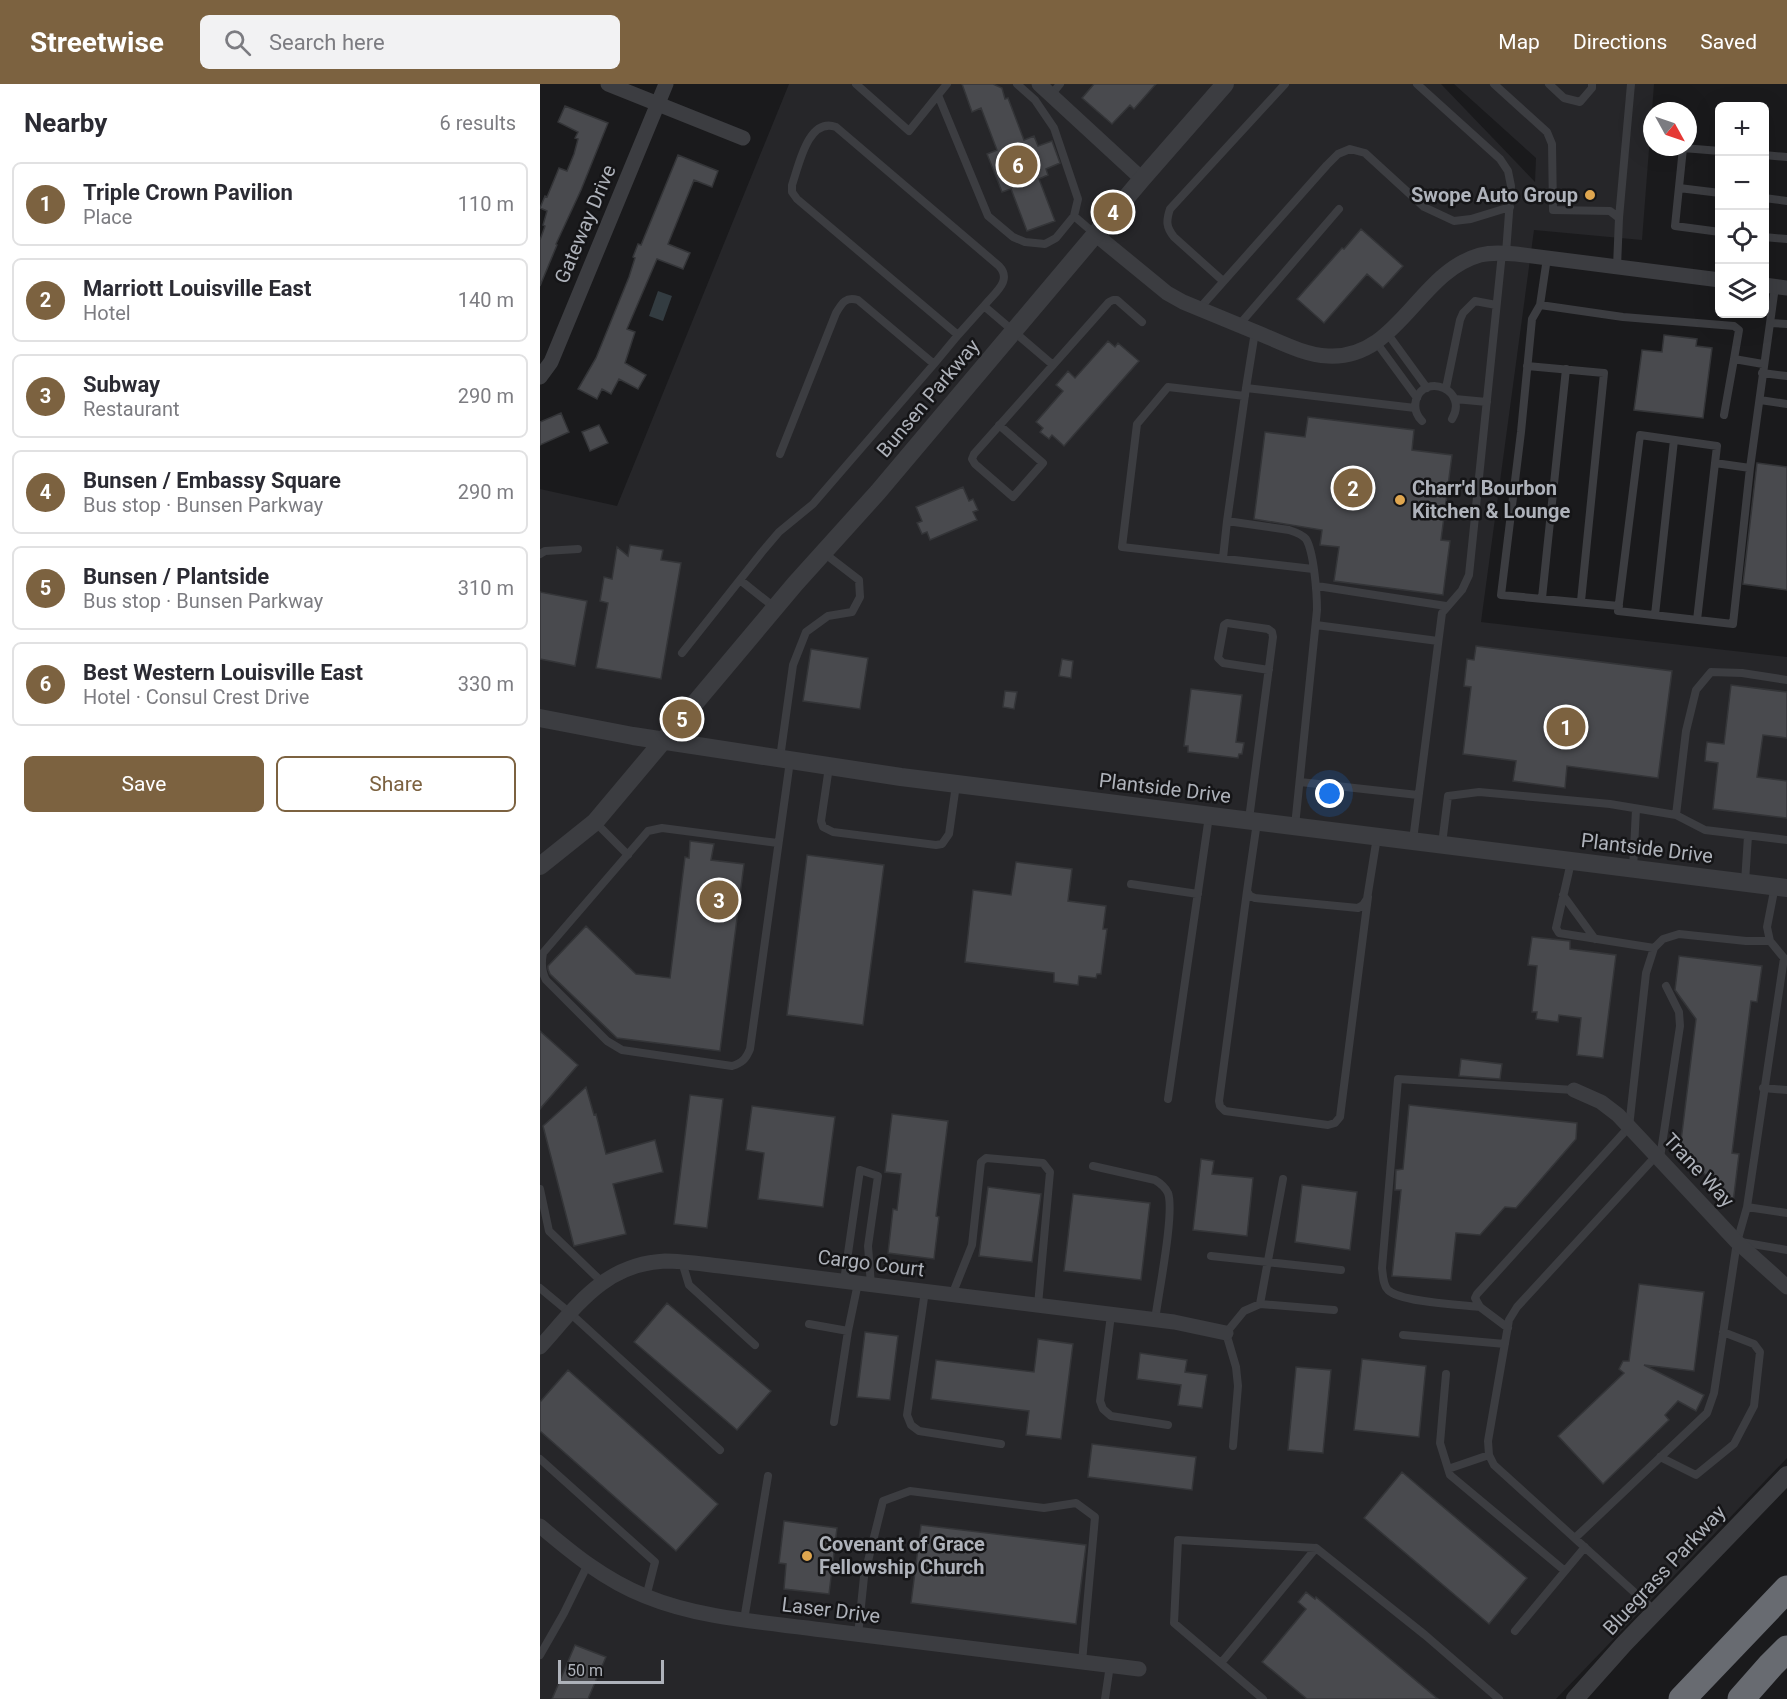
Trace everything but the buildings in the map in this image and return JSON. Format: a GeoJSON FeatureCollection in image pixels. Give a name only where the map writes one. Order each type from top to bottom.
{"type":"FeatureCollection","features":[{"type":"Feature","properties":{"kind":"highway"},"geometry":{"type":"LineString","coordinates":[[1682,1699],[1787,1589]]}},
{"type":"Feature","properties":{"kind":"highway"},"geometry":{"type":"LineString","coordinates":[[1741,1699],[1787,1649]]}},
{"type":"Feature","properties":{"kind":"street"},"geometry":{"type":"LineString","coordinates":[[608,84],[743,138]]}},
{"type":"Feature","properties":{"kind":"street","name":"Gateway Drive"},"geometry":{"type":"LineString","coordinates":[[540,377],[551,362],[666,84]]}},
{"type":"Feature","properties":{"kind":"street","name":"Bunsen Parkway"},"geometry":{"type":"LineString","coordinates":[[540,866],[595,822],[1225,84]]}},
{"type":"Feature","properties":{"kind":"street"},"geometry":{"type":"LineString","coordinates":[[1050,88],[1142,179]]}},
{"type":"Feature","properties":{"kind":"street"},"geometry":{"type":"LineString","coordinates":[[1095,234],[1167,293],[1254,332],[1295,348],[1327,356],[1359,352],[1382,338],[1432,284],[1451,268],[1480,255],[1504,253],[1715,279]]}},
{"type":"Feature","properties":{"kind":"street","name":"Plantside Drive"},"geometry":{"type":"LineString","coordinates":[[540,718],[633,736],[957,784],[1781,887]]}},
{"type":"Feature","properties":{"kind":"street","name":"Trane Way"},"geometry":{"type":"LineString","coordinates":[[1574,1090],[1601,1102],[1618,1115],[1737,1242],[1787,1287]]}},
{"type":"Feature","properties":{"kind":"street","name":"Cargo Court"},"geometry":{"type":"LineString","coordinates":[[540,1347],[602,1282],[622,1270],[637,1265],[665,1261],[1155,1320],[1226,1333]]}},
{"type":"Feature","properties":{"kind":"street","name":"Bluegrass Parkway"},"geometry":{"type":"LineString","coordinates":[[1575,1699],[1655,1611],[1787,1475]]}},
{"type":"Feature","properties":{"kind":"street","name":"Laser Drive"},"geometry":{"type":"LineString","coordinates":[[540,1526],[605,1576],[646,1597],[696,1612],[858,1635],[1139,1669]]}},
{"type":"Feature","properties":{"kind":"lane"},"geometry":{"type":"LineString","coordinates":[[856,84],[909,131],[947,84]]}},
{"type":"Feature","properties":{"kind":"lane"},"geometry":{"type":"LineString","coordinates":[[938,95],[988,216],[1013,237],[1025,242],[1045,244],[1056,238],[1074,216],[1078,200],[1054,128],[1035,100],[1017,84]]}},
{"type":"Feature","properties":{"kind":"lane"},"geometry":{"type":"LineString","coordinates":[[1224,281],[1174,237],[1168,230],[1166,219],[1170,209],[1285,84]]}},
{"type":"Feature","properties":{"kind":"lane"},"geometry":{"type":"LineString","coordinates":[[1412,841],[1442,613],[1462,590],[1469,575],[1496,305],[1511,186],[1508,171],[1500,159],[1417,84]]}},
{"type":"Feature","properties":{"kind":"lane"},"geometry":{"type":"LineString","coordinates":[[1494,84],[1547,132],[1552,144],[1553,210],[1610,211],[1619,218]]}},
{"type":"Feature","properties":{"kind":"lane"},"geometry":{"type":"LineString","coordinates":[[1550,84],[1564,98],[1580,102],[1592,88],[1592,84]]}},
{"type":"Feature","properties":{"kind":"lane"},"geometry":{"type":"LineString","coordinates":[[1617,267],[1631,84]]}},
{"type":"Feature","properties":{"kind":"lane"},"geometry":{"type":"LineString","coordinates":[[682,653],[779,532],[813,504],[1003,284],[1005,278],[999,266],[836,127],[822,126],[815,130],[809,138],[792,185],[792,192],[797,199],[958,335]]}},
{"type":"Feature","properties":{"kind":"lane"},"geometry":{"type":"LineString","coordinates":[[1715,151],[1683,148],[1675,226],[1715,231]]}},
{"type":"Feature","properties":{"kind":"lane"},"geometry":{"type":"LineString","coordinates":[[1199,309],[1327,165],[1338,154],[1350,149],[1365,153],[1424,207],[1454,221],[1471,219],[1510,207]]}},
{"type":"Feature","properties":{"kind":"lane"},"geometry":{"type":"LineString","coordinates":[[1769,156],[1787,158]]}},
{"type":"Feature","properties":{"kind":"lane"},"geometry":{"type":"LineString","coordinates":[[1679,188],[1715,192]]}},
{"type":"Feature","properties":{"kind":"lane"},"geometry":{"type":"LineString","coordinates":[[1769,199],[1787,201]]}},
{"type":"Feature","properties":{"kind":"lane"},"geometry":{"type":"LineString","coordinates":[[1239,326],[1339,209]]}},
{"type":"Feature","properties":{"kind":"lane"},"geometry":{"type":"LineString","coordinates":[[1074,216],[1095,234]]}},
{"type":"Feature","properties":{"kind":"lane"},"geometry":{"type":"LineString","coordinates":[[1769,237],[1787,239]]}},
{"type":"Feature","properties":{"kind":"lane"},"geometry":{"type":"LineString","coordinates":[[1547,258],[1540,306],[1532,319],[1501,595],[1619,606]]}},
{"type":"Feature","properties":{"kind":"lane"},"geometry":{"type":"LineString","coordinates":[[1697,620],[1717,446],[1641,435],[1618,611],[1655,615],[1697,620],[1733,624],[1750,468],[1775,287]]}},
{"type":"Feature","properties":{"kind":"lane"},"geometry":{"type":"LineString","coordinates":[[780,454],[836,313],[846,299],[858,300],[934,364]]}},
{"type":"Feature","properties":{"kind":"lane"},"geometry":{"type":"LineString","coordinates":[[999,425],[1043,463],[1013,497],[975,464],[972,459],[974,454],[999,425],[1053,364],[1109,302],[1117,300],[1142,322]]}},
{"type":"Feature","properties":{"kind":"lane"},"geometry":{"type":"LineString","coordinates":[[1446,388],[1463,313],[1475,301],[1496,305]]}},
{"type":"Feature","properties":{"kind":"lane"},"geometry":{"type":"LineString","coordinates":[[984,306],[1053,364]]}},
{"type":"Feature","properties":{"kind":"lane"},"geometry":{"type":"LineString","coordinates":[[1540,306],[1623,317],[1734,326],[1739,330],[1724,416]]}},
{"type":"Feature","properties":{"kind":"lane"},"geometry":{"type":"LineString","coordinates":[[1770,323],[1787,324]]}},
{"type":"Feature","properties":{"kind":"lane"},"geometry":{"type":"LineString","coordinates":[[1222,558],[1254,332]]}},
{"type":"Feature","properties":{"kind":"lane"},"geometry":{"type":"LineString","coordinates":[[1382,338],[1427,388]]}},
{"type":"Feature","properties":{"kind":"lane"},"geometry":{"type":"LineString","coordinates":[[1382,338],[1417,398]]}},
{"type":"Feature","properties":{"kind":"lane"},"geometry":{"type":"LineString","coordinates":[[1734,359],[1763,364]]}},
{"type":"Feature","properties":{"kind":"lane"},"geometry":{"type":"LineString","coordinates":[[1527,366],[1604,373],[1581,602]]}},
{"type":"Feature","properties":{"kind":"lane"},"geometry":{"type":"LineString","coordinates":[[1542,598],[1566,369]]}},
{"type":"Feature","properties":{"kind":"lane"},"geometry":{"type":"LineString","coordinates":[[1762,373],[1787,376]]}},
{"type":"Feature","properties":{"kind":"lane"},"geometry":{"type":"LineString","coordinates":[[1422,421],[1416,414],[1417,398],[1423,390],[1436,386],[1446,388],[1455,399],[1456,410],[1452,419]]}},
{"type":"Feature","properties":{"kind":"lane"},"geometry":{"type":"LineString","coordinates":[[1313,568],[1122,547],[1137,424],[1168,387],[1415,408]]}},
{"type":"Feature","properties":{"kind":"lane"},"geometry":{"type":"LineString","coordinates":[[1455,399],[1486,402]]}},
{"type":"Feature","properties":{"kind":"lane"},"geometry":{"type":"LineString","coordinates":[[1760,400],[1787,404]]}},
{"type":"Feature","properties":{"kind":"lane"},"geometry":{"type":"LineString","coordinates":[[1655,615],[1674,440]]}},
{"type":"Feature","properties":{"kind":"lane"},"geometry":{"type":"LineString","coordinates":[[1715,463],[1750,468]]}},
{"type":"Feature","properties":{"kind":"lane"},"geometry":{"type":"LineString","coordinates":[[1227,521],[1289,530],[1299,534],[1306,540],[1313,568],[1317,586],[1316,624],[1295,826]]}},
{"type":"Feature","properties":{"kind":"lane"},"geometry":{"type":"LineString","coordinates":[[540,554],[545,551],[578,549]]}},
{"type":"Feature","properties":{"kind":"lane"},"geometry":{"type":"LineString","coordinates":[[778,843],[662,828],[648,831],[541,953],[542,973],[546,980],[607,1041],[622,1050],[732,1066],[741,1063],[747,1057],[750,1049],[778,843],[793,664],[806,632],[828,616],[852,612],[860,597],[859,580],[824,553]]}},
{"type":"Feature","properties":{"kind":"lane"},"geometry":{"type":"LineString","coordinates":[[740,580],[776,608]]}},
{"type":"Feature","properties":{"kind":"lane"},"geometry":{"type":"LineString","coordinates":[[1317,586],[1446,606]]}},
{"type":"Feature","properties":{"kind":"lane"},"geometry":{"type":"LineString","coordinates":[[1269,670],[1223,663],[1218,658],[1224,625],[1227,623],[1268,629],[1272,632],[1273,637],[1247,891],[1218,1101],[1225,1111],[1328,1125],[1335,1124],[1340,1117],[1377,837]]}},
{"type":"Feature","properties":{"kind":"lane"},"geometry":{"type":"LineString","coordinates":[[1316,624],[1438,641]]}},
{"type":"Feature","properties":{"kind":"lane"},"geometry":{"type":"LineString","coordinates":[[1676,815],[1686,731],[1696,690],[1711,672],[1742,673],[1787,680]]}},
{"type":"Feature","properties":{"kind":"lane"},"geometry":{"type":"LineString","coordinates":[[829,766],[821,821],[823,827],[833,832],[942,844],[949,834],[957,784]]}},
{"type":"Feature","properties":{"kind":"lane"},"geometry":{"type":"LineString","coordinates":[[1300,782],[1418,795]]}},
{"type":"Feature","properties":{"kind":"lane"},"geometry":{"type":"LineString","coordinates":[[1442,845],[1448,796],[1479,792],[1636,808],[1676,815],[1705,830],[1787,840]]}},
{"type":"Feature","properties":{"kind":"lane"},"geometry":{"type":"LineString","coordinates":[[1633,869],[1636,808]]}},
{"type":"Feature","properties":{"kind":"lane"},"geometry":{"type":"LineString","coordinates":[[1168,1099],[1209,816]]}},
{"type":"Feature","properties":{"kind":"lane"},"geometry":{"type":"LineString","coordinates":[[595,822],[628,855]]}},
{"type":"Feature","properties":{"kind":"lane"},"geometry":{"type":"LineString","coordinates":[[1745,883],[1748,836]]}},
{"type":"Feature","properties":{"kind":"lane"},"geometry":{"type":"LineString","coordinates":[[1571,861],[1556,928],[1559,933],[1654,948]]}},
{"type":"Feature","properties":{"kind":"lane"},"geometry":{"type":"LineString","coordinates":[[1131,884],[1198,894]]}},
{"type":"Feature","properties":{"kind":"lane"},"geometry":{"type":"LineString","coordinates":[[1575,1538],[1707,1413],[1714,1393],[1737,1242],[1747,1207],[1763,1088],[1786,958],[1770,941],[1767,927],[1781,887]]}},
{"type":"Feature","properties":{"kind":"lane"},"geometry":{"type":"LineString","coordinates":[[1247,891],[1255,898],[1358,908],[1364,905],[1368,897]]}},
{"type":"Feature","properties":{"kind":"lane"},"geometry":{"type":"LineString","coordinates":[[1563,895],[1595,939]]}},
{"type":"Feature","properties":{"kind":"lane"},"geometry":{"type":"LineString","coordinates":[[1508,1328],[1480,1307],[1475,1298],[1629,1127],[1646,973],[1654,948],[1663,939],[1679,934],[1746,941],[1770,941]]}},
{"type":"Feature","properties":{"kind":"lane"},"geometry":{"type":"LineString","coordinates":[[1655,1611],[1494,1465],[1489,1455],[1488,1441],[1509,1320],[1517,1307],[1658,1158],[1680,1026],[1679,1012],[1666,986]]}},
{"type":"Feature","properties":{"kind":"lane"},"geometry":{"type":"LineString","coordinates":[[1480,1307],[1401,1298],[1389,1292],[1384,1283],[1382,1268],[1398,1078],[1574,1090]]}},
{"type":"Feature","properties":{"kind":"lane"},"geometry":{"type":"LineString","coordinates":[[1763,1088],[1787,1090]]}},
{"type":"Feature","properties":{"kind":"lane"},"geometry":{"type":"LineString","coordinates":[[952,1295],[972,1245],[981,1162],[986,1158],[1043,1163],[1050,1172],[1038,1305]]}},
{"type":"Feature","properties":{"kind":"lane"},"geometry":{"type":"LineString","coordinates":[[1093,1166],[1155,1180],[1168,1194],[1170,1215],[1155,1320]]}},
{"type":"Feature","properties":{"kind":"lane"},"geometry":{"type":"LineString","coordinates":[[834,1422],[848,1330],[868,1245],[878,1176],[860,1170],[858,1283]]}},
{"type":"Feature","properties":{"kind":"lane"},"geometry":{"type":"LineString","coordinates":[[1260,1304],[1283,1179]]}},
{"type":"Feature","properties":{"kind":"lane"},"geometry":{"type":"LineString","coordinates":[[540,1189],[549,1232],[602,1282]]}},
{"type":"Feature","properties":{"kind":"lane"},"geometry":{"type":"LineString","coordinates":[[1747,1207],[1787,1213]]}},
{"type":"Feature","properties":{"kind":"lane"},"geometry":{"type":"LineString","coordinates":[[1737,1242],[1787,1250]]}},
{"type":"Feature","properties":{"kind":"lane"},"geometry":{"type":"LineString","coordinates":[[1210,1256],[1341,1270]]}},
{"type":"Feature","properties":{"kind":"lane"},"geometry":{"type":"LineString","coordinates":[[682,1262],[689,1285],[755,1345]]}},
{"type":"Feature","properties":{"kind":"lane"},"geometry":{"type":"LineString","coordinates":[[540,1288],[720,1450]]}},
{"type":"Feature","properties":{"kind":"lane"},"geometry":{"type":"LineString","coordinates":[[926,1291],[908,1415],[911,1425],[918,1431],[1001,1443]]}},
{"type":"Feature","properties":{"kind":"lane"},"geometry":{"type":"LineString","coordinates":[[1233,1446],[1239,1386],[1226,1333],[1244,1311],[1260,1304],[1334,1311]]}},
{"type":"Feature","properties":{"kind":"lane"},"geometry":{"type":"LineString","coordinates":[[1111,1315],[1100,1401],[1103,1409],[1110,1416],[1168,1425]]}},
{"type":"Feature","properties":{"kind":"lane"},"geometry":{"type":"LineString","coordinates":[[809,1324],[848,1330]]}},
{"type":"Feature","properties":{"kind":"lane"},"geometry":{"type":"LineString","coordinates":[[1660,1457],[1696,1475],[1734,1444],[1749,1418],[1754,1406],[1760,1352],[1754,1344],[1723,1332]]}},
{"type":"Feature","properties":{"kind":"lane"},"geometry":{"type":"LineString","coordinates":[[1403,1335],[1505,1344]]}},
{"type":"Feature","properties":{"kind":"lane"},"geometry":{"type":"LineString","coordinates":[[1446,1374],[1440,1443],[1450,1475],[1565,1571]]}},
{"type":"Feature","properties":{"kind":"lane"},"geometry":{"type":"LineString","coordinates":[[1448,1469],[1489,1455]]}},
{"type":"Feature","properties":{"kind":"lane"},"geometry":{"type":"LineString","coordinates":[[540,1459],[655,1562],[646,1597]]}},
{"type":"Feature","properties":{"kind":"lane"},"geometry":{"type":"LineString","coordinates":[[744,1620],[768,1476]]}},
{"type":"Feature","properties":{"kind":"lane"},"geometry":{"type":"LineString","coordinates":[[858,1635],[864,1577],[883,1501],[910,1491],[1044,1508],[1076,1503],[1095,1517],[1082,1662]]}},
{"type":"Feature","properties":{"kind":"lane"},"geometry":{"type":"LineString","coordinates":[[1263,1699],[1174,1623],[1178,1540],[1316,1548],[1425,1635],[1499,1699]]}},
{"type":"Feature","properties":{"kind":"lane"},"geometry":{"type":"LineString","coordinates":[[1515,1631],[1585,1547]]}},
{"type":"Feature","properties":{"kind":"lane"},"geometry":{"type":"LineString","coordinates":[[1221,1663],[1316,1548]]}},
{"type":"Feature","properties":{"kind":"lane"},"geometry":{"type":"LineString","coordinates":[[540,1655],[588,1564]]}},
{"type":"Feature","properties":{"kind":"lane"},"geometry":{"type":"LineString","coordinates":[[1105,1699],[1110,1665]]}},
{"type":"Feature","properties":{"kind":"shaded area"},"geometry":{"type":"Polygon","coordinates":[[[789,84],[1441,84],[1535,182],[1536,158],[1454,84],[1654,84],[1653,102],[1643,102],[1643,156],[1648,156],[1642,240],[1534,230],[1481,622],[1787,657],[1787,1458],[1556,1699],[540,1699],[540,489],[617,506],[789,84]]]}},
{"type":"Feature","properties":{"kind":"shaded area"},"geometry":{"type":"Polygon","coordinates":[[[658,291],[672,296],[663,321],[649,316],[658,291]]]}},
{"type":"Feature","properties":{"kind":"place","name":"Best Western Louisville East"},"geometry":{"type":"Point","coordinates":[1018,165]}},
{"type":"Feature","properties":{"kind":"place","name":"Swope Auto Group"},"geometry":{"type":"Point","coordinates":[1590,195]}},
{"type":"Feature","properties":{"kind":"place","name":"Bunsen / Embassy Square"},"geometry":{"type":"Point","coordinates":[1113,212]}},
{"type":"Feature","properties":{"kind":"place","name":"Marriott Louisville East"},"geometry":{"type":"Point","coordinates":[1353,488]}},
{"type":"Feature","properties":{"kind":"place","name":"Charr'd Bourbon Kitchen & Lounge"},"geometry":{"type":"Point","coordinates":[1400,500]}},
{"type":"Feature","properties":{"kind":"place","name":"Bunsen / Plantside"},"geometry":{"type":"Point","coordinates":[682,719]}},
{"type":"Feature","properties":{"kind":"place","name":"Triple Crown Pavilion"},"geometry":{"type":"Point","coordinates":[1566,727]}},
{"type":"Feature","properties":{"kind":"place","name":"Subway"},"geometry":{"type":"Point","coordinates":[719,900]}},
{"type":"Feature","properties":{"kind":"place","name":"Covenant of Grace Fellowship Church"},"geometry":{"type":"Point","coordinates":[807,1556]}}]}
